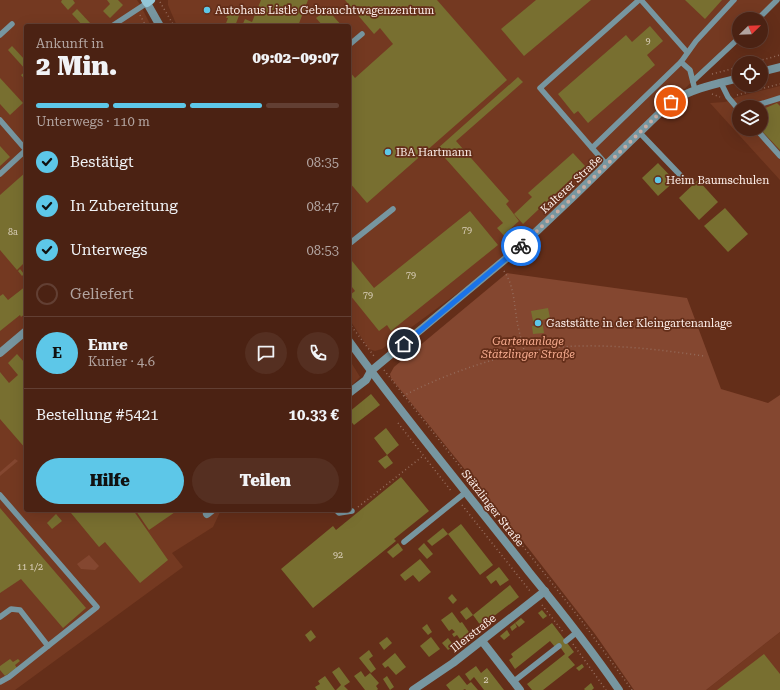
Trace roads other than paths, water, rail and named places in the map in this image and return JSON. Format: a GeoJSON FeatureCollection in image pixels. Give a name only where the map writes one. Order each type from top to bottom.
{"type":"FeatureCollection","features":[{"type":"Feature","properties":{"kind":"street"},"geometry":{"type":"LineString","coordinates":[[148,1],[159,24]]}},
{"type":"Feature","properties":{"kind":"street"},"geometry":{"type":"LineString","coordinates":[[768,70],[780,67]]}},
{"type":"Feature","properties":{"kind":"street","name":"Kalterer Straße"},"geometry":{"type":"LineString","coordinates":[[351,391],[366,380],[371,371],[520,247],[671,102],[695,90],[732,80]]}},
{"type":"Feature","properties":{"kind":"street"},"geometry":{"type":"LineString","coordinates":[[0,353],[24,333]]}},
{"type":"Feature","properties":{"kind":"street","name":"Stätzlinger Straße"},"geometry":{"type":"LineString","coordinates":[[351,344],[395,402],[577,632],[618,690]]}},
{"type":"Feature","properties":{"kind":"street","name":"Illerstraße"},"geometry":{"type":"LineString","coordinates":[[413,690],[482,641],[545,591]]}},
{"type":"Feature","properties":{"kind":"street"},"geometry":{"type":"LineString","coordinates":[[482,641],[520,690]]}},
{"type":"Feature","properties":{"kind":"lane"},"geometry":{"type":"LineString","coordinates":[[607,165],[540,88],[640,0],[688,52]]}},
{"type":"Feature","properties":{"kind":"lane"},"geometry":{"type":"LineString","coordinates":[[592,148],[681,62],[696,41],[734,0]]}},
{"type":"Feature","properties":{"kind":"lane"},"geometry":{"type":"LineString","coordinates":[[765,12],[777,0]]}},
{"type":"Feature","properties":{"kind":"lane"},"geometry":{"type":"LineString","coordinates":[[115,24],[148,1]]}},
{"type":"Feature","properties":{"kind":"lane"},"geometry":{"type":"LineString","coordinates":[[1,34],[12,24]]}},
{"type":"Feature","properties":{"kind":"lane"},"geometry":{"type":"LineString","coordinates":[[351,43],[362,34]]}},
{"type":"Feature","properties":{"kind":"lane"},"geometry":{"type":"LineString","coordinates":[[693,81],[732,45]]}},
{"type":"Feature","properties":{"kind":"lane"},"geometry":{"type":"LineString","coordinates":[[681,62],[690,70],[695,90]]}},
{"type":"Feature","properties":{"kind":"lane"},"geometry":{"type":"LineString","coordinates":[[721,83],[732,102]]}},
{"type":"Feature","properties":{"kind":"lane"},"geometry":{"type":"LineString","coordinates":[[768,102],[780,98]]}},
{"type":"Feature","properties":{"kind":"lane"},"geometry":{"type":"LineString","coordinates":[[0,120],[24,148]]}},
{"type":"Feature","properties":{"kind":"lane"},"geometry":{"type":"LineString","coordinates":[[640,133],[682,177]]}},
{"type":"Feature","properties":{"kind":"lane"},"geometry":{"type":"LineString","coordinates":[[762,136],[780,156]]}},
{"type":"Feature","properties":{"kind":"lane"},"geometry":{"type":"LineString","coordinates":[[0,174],[24,152]]}},
{"type":"Feature","properties":{"kind":"lane"},"geometry":{"type":"LineString","coordinates":[[351,242],[394,208]]}},
{"type":"Feature","properties":{"kind":"lane"},"geometry":{"type":"LineString","coordinates":[[404,542],[466,492]]}},
{"type":"Feature","properties":{"kind":"lane"},"geometry":{"type":"LineString","coordinates":[[0,495],[97,607],[9,677],[0,682]]}},
{"type":"Feature","properties":{"kind":"lane"},"geometry":{"type":"LineString","coordinates":[[338,512],[352,512]]}},
{"type":"Feature","properties":{"kind":"lane"},"geometry":{"type":"LineString","coordinates":[[0,617],[11,609],[20,610],[48,646]]}},
{"type":"Feature","properties":{"kind":"lane"},"geometry":{"type":"LineString","coordinates":[[567,640],[577,632]]}},
{"type":"Feature","properties":{"kind":"lane"},"geometry":{"type":"LineString","coordinates":[[513,682],[559,646]]}},
{"type":"Feature","properties":{"kind":"place","name":"Autohaus Listle Gebrauchtwagenzentrum"},"geometry":{"type":"Point","coordinates":[207,10]}},
{"type":"Feature","properties":{"kind":"place","name":"IBA Hartmann"},"geometry":{"type":"Point","coordinates":[388,152]}},
{"type":"Feature","properties":{"kind":"place","name":"Heim Baumschulen"},"geometry":{"type":"Point","coordinates":[658,180]}},
{"type":"Feature","properties":{"kind":"place","name":"Gaststätte in der Kleingartenanlage"},"geometry":{"type":"Point","coordinates":[538,323]}},
{"type":"Feature","properties":{"kind":"park label","name":"Gartenanlage Stätzlinger Straße"},"geometry":{"type":"Point","coordinates":[528,347]}}]}
